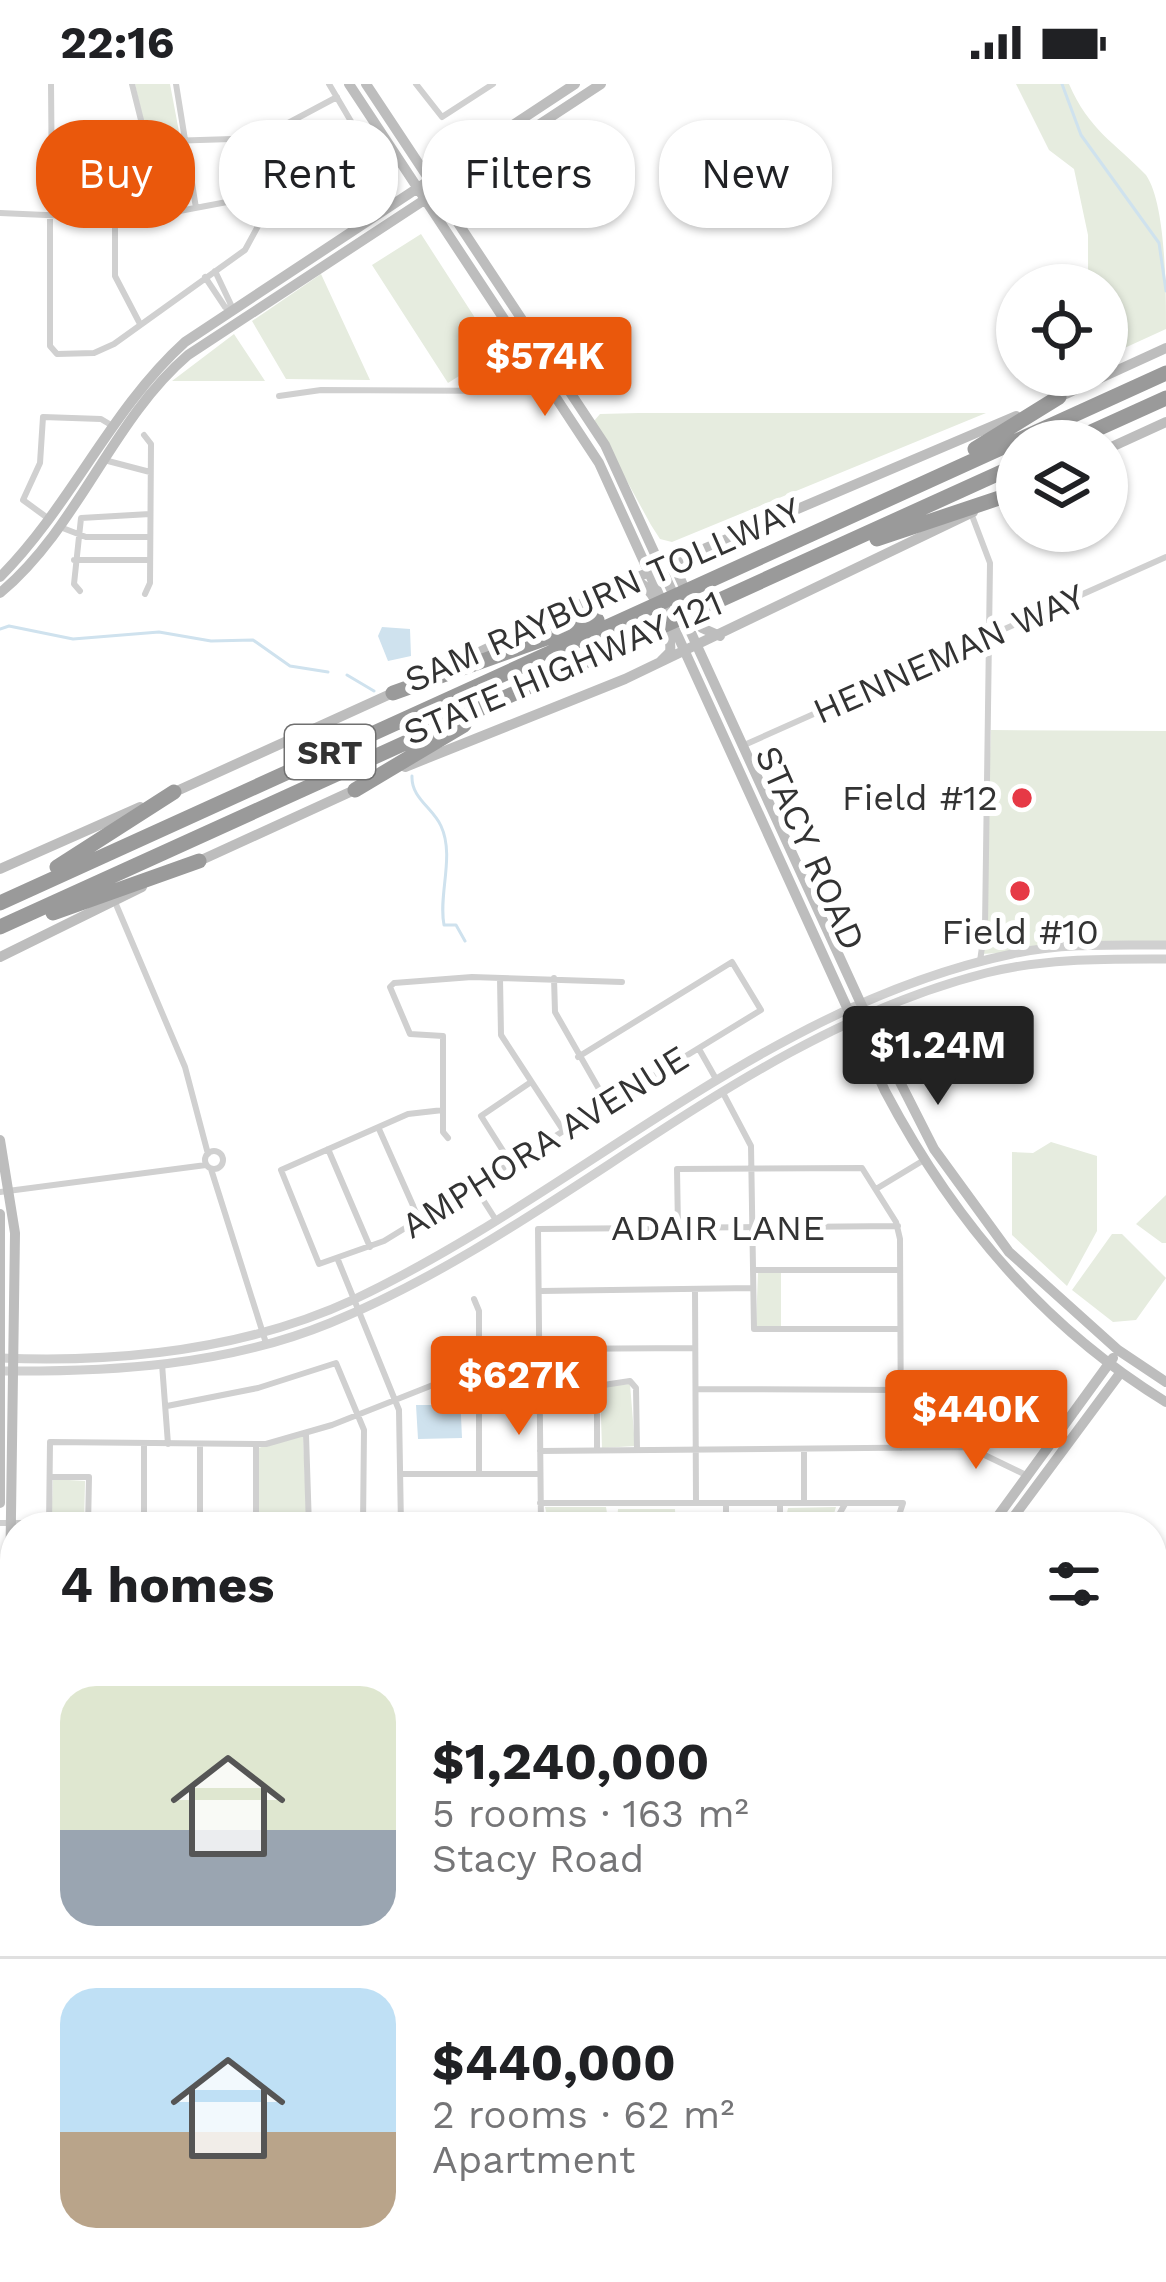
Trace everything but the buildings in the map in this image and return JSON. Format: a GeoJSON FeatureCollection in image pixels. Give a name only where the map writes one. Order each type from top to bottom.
{"type":"FeatureCollection","features":[{"type":"Feature","properties":{"kind":"highway","name":"SAM RAYBURN TOLLWAY"},"geometry":{"type":"LineString","coordinates":[[8,899],[642,606],[1166,373]]}},
{"type":"Feature","properties":{"kind":"highway"},"geometry":{"type":"LineString","coordinates":[[936,477],[1059,397]]}},
{"type":"Feature","properties":{"kind":"highway"},"geometry":{"type":"LineString","coordinates":[[1117,420],[1166,398]]}},
{"type":"Feature","properties":{"kind":"highway","name":"SAM RAYBURN TOLLWAY"},"geometry":{"type":"LineString","coordinates":[[0,930],[996,475]]}},
{"type":"Feature","properties":{"kind":"highway"},"geometry":{"type":"LineString","coordinates":[[805,562],[996,498]]}},
{"type":"Feature","properties":{"kind":"highway"},"geometry":{"type":"LineString","coordinates":[[392,693],[642,606]]}},
{"type":"Feature","properties":{"kind":"highway"},"geometry":{"type":"LineString","coordinates":[[355,790],[505,697]]}},
{"type":"Feature","properties":{"kind":"highway"},"geometry":{"type":"LineString","coordinates":[[8,899],[174,792]]}},
{"type":"Feature","properties":{"kind":"highway"},"geometry":{"type":"LineString","coordinates":[[0,930],[199,861]]}},
{"type":"Feature","properties":{"kind":"main road"},"geometry":{"type":"LineString","coordinates":[[349,84],[418,192],[550,373],[657,568]]}},
{"type":"Feature","properties":{"kind":"main road"},"geometry":{"type":"LineString","coordinates":[[366,84],[422,167]]}},
{"type":"Feature","properties":{"kind":"main road"},"geometry":{"type":"LineString","coordinates":[[522,120],[574,84]]}},
{"type":"Feature","properties":{"kind":"main road"},"geometry":{"type":"LineString","coordinates":[[537,120],[594,86]]}},
{"type":"Feature","properties":{"kind":"main road"},"geometry":{"type":"LineString","coordinates":[[0,577],[56,524],[113,427],[161,364],[422,189]]}},
{"type":"Feature","properties":{"kind":"main road"},"geometry":{"type":"LineString","coordinates":[[460,228],[627,491],[657,568]]}},
{"type":"Feature","properties":{"kind":"main road"},"geometry":{"type":"LineString","coordinates":[[0,593],[108,461],[164,378],[236,314]]}},
{"type":"Feature","properties":{"kind":"main road","name":"STATE HIGHWAY 121"},"geometry":{"type":"LineString","coordinates":[[1128,365],[1166,348]]}},
{"type":"Feature","properties":{"kind":"main road","name":"STATE HIGHWAY 121"},"geometry":{"type":"LineString","coordinates":[[0,869],[657,568],[1059,397]]}},
{"type":"Feature","properties":{"kind":"main road"},"geometry":{"type":"LineString","coordinates":[[1128,439],[1166,422]]}},
{"type":"Feature","properties":{"kind":"main road"},"geometry":{"type":"LineString","coordinates":[[602,470],[610,467],[627,491]]}},
{"type":"Feature","properties":{"kind":"main road","name":"STATE HIGHWAY 121"},"geometry":{"type":"LineString","coordinates":[[0,957],[355,790],[722,635],[996,500]]}},
{"type":"Feature","properties":{"kind":"main road"},"geometry":{"type":"LineString","coordinates":[[684,557],[679,576],[702,628],[722,635]]}},
{"type":"Feature","properties":{"kind":"main road","name":"STACY ROAD"},"geometry":{"type":"LineString","coordinates":[[657,568],[700,645],[745,744],[795,871],[923,1161],[999,1262],[1108,1364],[1166,1402]]}},
{"type":"Feature","properties":{"kind":"main road","name":"STACY ROAD"},"geometry":{"type":"LineString","coordinates":[[657,568],[687,651],[795,871]]}},
{"type":"Feature","properties":{"kind":"main road"},"geometry":{"type":"LineString","coordinates":[[633,579],[647,587],[669,634],[670,652],[658,664]]}},
{"type":"Feature","properties":{"kind":"main road","name":"STACY ROAD"},"geometry":{"type":"LineString","coordinates":[[862,1021],[936,1152],[1009,1252],[1130,1360],[1166,1382]]}},
{"type":"Feature","properties":{"kind":"main road"},"geometry":{"type":"LineString","coordinates":[[0,1140],[6,1191],[7,1512]]}},
{"type":"Feature","properties":{"kind":"main road"},"geometry":{"type":"LineString","coordinates":[[0,1214],[6,1363],[0,1503]]}},
{"type":"Feature","properties":{"kind":"main road"},"geometry":{"type":"LineString","coordinates":[[999,1262],[1009,1252]]}},
{"type":"Feature","properties":{"kind":"main road"},"geometry":{"type":"LineString","coordinates":[[1001,1512],[1118,1350]]}},
{"type":"Feature","properties":{"kind":"main road"},"geometry":{"type":"LineString","coordinates":[[1017,1512],[1130,1360]]}},
{"type":"Feature","properties":{"kind":"street"},"geometry":{"type":"LineString","coordinates":[[51,84],[51,120]]}},
{"type":"Feature","properties":{"kind":"street"},"geometry":{"type":"LineString","coordinates":[[133,84],[141,120]]}},
{"type":"Feature","properties":{"kind":"street"},"geometry":{"type":"LineString","coordinates":[[176,84],[183,120]]}},
{"type":"Feature","properties":{"kind":"street"},"geometry":{"type":"LineString","coordinates":[[329,84],[349,120]]}},
{"type":"Feature","properties":{"kind":"street"},"geometry":{"type":"LineString","coordinates":[[416,84],[440,117],[493,84]]}},
{"type":"Feature","properties":{"kind":"street"},"geometry":{"type":"LineString","coordinates":[[195,140],[267,136],[337,97]]}},
{"type":"Feature","properties":{"kind":"street"},"geometry":{"type":"LineString","coordinates":[[195,200],[196,208],[219,204]]}},
{"type":"Feature","properties":{"kind":"street"},"geometry":{"type":"LineString","coordinates":[[0,213],[36,212]]}},
{"type":"Feature","properties":{"kind":"street"},"geometry":{"type":"LineString","coordinates":[[50,228],[52,352],[100,351],[250,245],[258,228]]}},
{"type":"Feature","properties":{"kind":"street"},"geometry":{"type":"LineString","coordinates":[[115,228],[115,275],[139,322]]}},
{"type":"Feature","properties":{"kind":"street"},"geometry":{"type":"LineString","coordinates":[[215,271],[236,314]]}},
{"type":"Feature","properties":{"kind":"street"},"geometry":{"type":"LineString","coordinates":[[205,277],[225,307],[236,314]]}},
{"type":"Feature","properties":{"kind":"street"},"geometry":{"type":"LineString","coordinates":[[279,396],[321,390],[516,391],[550,373]]}},
{"type":"Feature","properties":{"kind":"street"},"geometry":{"type":"LineString","coordinates":[[113,427],[101,418],[43,417],[40,463],[22,500],[77,535],[150,537]]}},
{"type":"Feature","properties":{"kind":"street"},"geometry":{"type":"LineString","coordinates":[[144,435],[151,445],[150,560],[145,594]]}},
{"type":"Feature","properties":{"kind":"street"},"geometry":{"type":"LineString","coordinates":[[108,461],[151,472]]}},
{"type":"Feature","properties":{"kind":"street"},"geometry":{"type":"LineString","coordinates":[[971,513],[990,563],[980,961],[984,974]]}},
{"type":"Feature","properties":{"kind":"street"},"geometry":{"type":"LineString","coordinates":[[80,591],[74,584],[74,560],[81,518],[150,514]]}},
{"type":"Feature","properties":{"kind":"street","name":"HENNEMAN WAY"},"geometry":{"type":"LineString","coordinates":[[733,750],[1166,557]]}},
{"type":"Feature","properties":{"kind":"street"},"geometry":{"type":"LineString","coordinates":[[74,560],[150,560]]}},
{"type":"Feature","properties":{"kind":"street"},"geometry":{"type":"LineString","coordinates":[[116,902],[181,1054],[212,1153],[221,1166],[221,1186],[266,1343]]}},
{"type":"Feature","properties":{"kind":"street"},"geometry":{"type":"LineString","coordinates":[[1132,959],[1133,945]]}},
{"type":"Feature","properties":{"kind":"street"},"geometry":{"type":"LineString","coordinates":[[6,1363],[161,1352],[356,1305],[716,1080],[856,1008],[980,961],[1049,948],[1166,946]]}},
{"type":"Feature","properties":{"kind":"street"},"geometry":{"type":"LineString","coordinates":[[6,1363],[163,1365],[266,1343],[420,1279],[724,1093],[862,1021],[984,974],[1058,961],[1166,959]]}},
{"type":"Feature","properties":{"kind":"street","name":"AMPHORA AVENUE"},"geometry":{"type":"LineString","coordinates":[[328,1149],[279,1173],[316,1260],[324,1266],[419,1219],[761,1010],[732,962],[578,1057]]}},
{"type":"Feature","properties":{"kind":"street"},"geometry":{"type":"LineString","coordinates":[[500,977],[502,1035],[563,1130]]}},
{"type":"Feature","properties":{"kind":"street"},"geometry":{"type":"LineString","coordinates":[[448,1138],[442,1132],[443,1036],[410,1034],[390,987],[411,978],[622,982]]}},
{"type":"Feature","properties":{"kind":"street"},"geometry":{"type":"LineString","coordinates":[[554,978],[555,1012],[607,1103]]}},
{"type":"Feature","properties":{"kind":"street"},"geometry":{"type":"LineString","coordinates":[[698,1048],[747,1133],[753,1168],[754,1329],[900,1329]]}},
{"type":"Feature","properties":{"kind":"street"},"geometry":{"type":"LineString","coordinates":[[510,1162],[481,1116],[531,1082]]}},
{"type":"Feature","properties":{"kind":"street"},"geometry":{"type":"LineString","coordinates":[[370,1247],[328,1149],[408,1114],[442,1110]]}},
{"type":"Feature","properties":{"kind":"street"},"geometry":{"type":"LineString","coordinates":[[378,1127],[419,1219]]}},
{"type":"Feature","properties":{"kind":"street"},"geometry":{"type":"LineString","coordinates":[[876,1189],[936,1152]]}},
{"type":"Feature","properties":{"kind":"street"},"geometry":{"type":"LineString","coordinates":[[208,1167],[212,1153]]}},
{"type":"Feature","properties":{"kind":"street"},"geometry":{"type":"LineString","coordinates":[[6,1191],[221,1166]]}},
{"type":"Feature","properties":{"kind":"street"},"geometry":{"type":"LineString","coordinates":[[208,1167],[221,1186]]}},
{"type":"Feature","properties":{"kind":"street"},"geometry":{"type":"LineString","coordinates":[[678,1228],[677,1169],[862,1168],[898,1226],[901,1448]]}},
{"type":"Feature","properties":{"kind":"street"},"geometry":{"type":"LineString","coordinates":[[473,1184],[494,1217]]}},
{"type":"Feature","properties":{"kind":"street","name":"ADAIR LANE"},"geometry":{"type":"LineString","coordinates":[[539,1291],[538,1229],[898,1226]]}},
{"type":"Feature","properties":{"kind":"street"},"geometry":{"type":"LineString","coordinates":[[338,1260],[396,1399],[400,1512]]}},
{"type":"Feature","properties":{"kind":"street"},"geometry":{"type":"LineString","coordinates":[[753,1270],[901,1270]]}},
{"type":"Feature","properties":{"kind":"street"},"geometry":{"type":"LineString","coordinates":[[695,1288],[696,1503]]}},
{"type":"Feature","properties":{"kind":"street"},"geometry":{"type":"LineString","coordinates":[[540,1512],[539,1291],[753,1288]]}},
{"type":"Feature","properties":{"kind":"street"},"geometry":{"type":"LineString","coordinates":[[473,1299],[479,1311],[479,1474]]}},
{"type":"Feature","properties":{"kind":"street"},"geometry":{"type":"LineString","coordinates":[[539,1349],[695,1348]]}},
{"type":"Feature","properties":{"kind":"street"},"geometry":{"type":"LineString","coordinates":[[161,1352],[168,1444]]}},
{"type":"Feature","properties":{"kind":"street"},"geometry":{"type":"LineString","coordinates":[[167,1406],[258,1388],[336,1363],[364,1430],[364,1512]]}},
{"type":"Feature","properties":{"kind":"street"},"geometry":{"type":"LineString","coordinates":[[49,1512],[50,1442],[256,1445],[306,1433],[448,1379],[540,1378]]}},
{"type":"Feature","properties":{"kind":"street"},"geometry":{"type":"LineString","coordinates":[[598,1450],[597,1389],[604,1382],[636,1385],[637,1450]]}},
{"type":"Feature","properties":{"kind":"street"},"geometry":{"type":"LineString","coordinates":[[695,1389],[901,1390]]}},
{"type":"Feature","properties":{"kind":"street"},"geometry":{"type":"LineString","coordinates":[[966,1399],[993,1400],[1025,1418]]}},
{"type":"Feature","properties":{"kind":"street"},"geometry":{"type":"LineString","coordinates":[[1017,1430],[1030,1438]]}},
{"type":"Feature","properties":{"kind":"street"},"geometry":{"type":"LineString","coordinates":[[306,1433],[309,1512]]}},
{"type":"Feature","properties":{"kind":"street"},"geometry":{"type":"LineString","coordinates":[[144,1444],[144,1512]]}},
{"type":"Feature","properties":{"kind":"street"},"geometry":{"type":"LineString","coordinates":[[200,1444],[200,1512]]}},
{"type":"Feature","properties":{"kind":"street"},"geometry":{"type":"LineString","coordinates":[[256,1445],[256,1512]]}},
{"type":"Feature","properties":{"kind":"street"},"geometry":{"type":"LineString","coordinates":[[540,1451],[968,1447],[1027,1475],[1036,1487]]}},
{"type":"Feature","properties":{"kind":"street"},"geometry":{"type":"LineString","coordinates":[[804,1448],[804,1503]]}},
{"type":"Feature","properties":{"kind":"street"},"geometry":{"type":"LineString","coordinates":[[401,1474],[540,1474]]}},
{"type":"Feature","properties":{"kind":"street"},"geometry":{"type":"LineString","coordinates":[[50,1477],[89,1477],[88,1512]]}},
{"type":"Feature","properties":{"kind":"street"},"geometry":{"type":"LineString","coordinates":[[726,1503],[726,1512]]}},
{"type":"Feature","properties":{"kind":"street"},"geometry":{"type":"LineString","coordinates":[[780,1503],[780,1512]]}},
{"type":"Feature","properties":{"kind":"street"},"geometry":{"type":"LineString","coordinates":[[841,1512],[846,1503]]}},
{"type":"Feature","properties":{"kind":"street"},"geometry":{"type":"LineString","coordinates":[[540,1504],[903,1503],[900,1512]]}},
{"type":"Feature","properties":{"kind":"shaded area"},"geometry":{"type":"Polygon","coordinates":[[[135,84],[170,84],[177,120],[143,120],[135,84]]]}},
{"type":"Feature","properties":{"kind":"shaded area"},"geometry":{"type":"Polygon","coordinates":[[[1016,84],[1069,84],[1094,124],[1146,175],[1161,226],[1166,329],[1128,346],[1128,264],[1088,264],[1088,235],[1074,169],[1049,150],[1016,84]]]}},
{"type":"Feature","properties":{"kind":"shaded area"},"geometry":{"type":"Polygon","coordinates":[[[421,234],[497,352],[448,383],[372,265],[421,234]]]}},
{"type":"Feature","properties":{"kind":"shaded area"},"geometry":{"type":"Polygon","coordinates":[[[321,274],[370,380],[286,379],[252,321],[321,274]]]}},
{"type":"Feature","properties":{"kind":"shaded area"},"geometry":{"type":"Polygon","coordinates":[[[234,334],[265,381],[172,381],[234,334]]]}},
{"type":"Feature","properties":{"kind":"shaded area"},"geometry":{"type":"Polygon","coordinates":[[[986,413],[672,542],[660,539],[594,421],[600,414],[986,413]]]}},
{"type":"Feature","properties":{"kind":"shaded area"},"geometry":{"type":"Polygon","coordinates":[[[991,730],[1166,731],[1166,943],[982,954],[991,730]]]}},
{"type":"Feature","properties":{"kind":"shaded area"},"geometry":{"type":"Polygon","coordinates":[[[1051,1142],[1097,1156],[1097,1231],[1067,1286],[1012,1235],[1012,1152],[1033,1153],[1051,1142]]]}},
{"type":"Feature","properties":{"kind":"shaded area"},"geometry":{"type":"Polygon","coordinates":[[[1166,1195],[1166,1243],[1162,1243],[1136,1224],[1166,1195]]]}},
{"type":"Feature","properties":{"kind":"shaded area"},"geometry":{"type":"Polygon","coordinates":[[[1112,1234],[1122,1234],[1166,1278],[1136,1320],[1113,1322],[1072,1290],[1112,1234]]]}},
{"type":"Feature","properties":{"kind":"shaded area"},"geometry":{"type":"Polygon","coordinates":[[[758,1272],[781,1273],[781,1327],[756,1326],[758,1272]]]}},
{"type":"Feature","properties":{"kind":"shaded area"},"geometry":{"type":"Polygon","coordinates":[[[630,1384],[635,1446],[602,1448],[600,1387],[630,1384]]]}},
{"type":"Feature","properties":{"kind":"shaded area"},"geometry":{"type":"Polygon","coordinates":[[[303,1436],[306,1512],[258,1512],[258,1448],[303,1436]]]}},
{"type":"Feature","properties":{"kind":"shaded area"},"geometry":{"type":"Polygon","coordinates":[[[53,1479],[85,1481],[84,1512],[52,1512],[53,1479]]]}},
{"type":"Feature","properties":{"kind":"shaded area"},"geometry":{"type":"Polygon","coordinates":[[[545,1507],[606,1507],[607,1512],[546,1512],[545,1507]]]}},
{"type":"Feature","properties":{"kind":"shaded area"},"geometry":{"type":"Polygon","coordinates":[[[836,1507],[834,1512],[787,1512],[788,1508],[836,1507]]]}},
{"type":"Feature","properties":{"kind":"shaded area"},"geometry":{"type":"Polygon","coordinates":[[[675,1509],[675,1512],[618,1512],[675,1509]]]}},
{"type":"Feature","properties":{"kind":"water"},"geometry":{"type":"Polygon","coordinates":[[[382,627],[410,629],[411,656],[388,661],[378,636],[382,627]]]}},
{"type":"Feature","properties":{"kind":"water"},"geometry":{"type":"Polygon","coordinates":[[[460,1394],[462,1438],[418,1439],[416,1405],[439,1405],[460,1394]]]}},
{"type":"Feature","properties":{"kind":"waterway"},"geometry":{"type":"LineString","coordinates":[[1062,84],[1081,135],[1159,243],[1166,291]]}},
{"type":"Feature","properties":{"kind":"waterway"},"geometry":{"type":"LineString","coordinates":[[0,629],[9,626],[73,639],[159,632],[211,641],[253,640],[290,666],[328,672]]}},
{"type":"Feature","properties":{"kind":"waterway"},"geometry":{"type":"LineString","coordinates":[[347,675],[374,691]]}},
{"type":"Feature","properties":{"kind":"waterway"},"geometry":{"type":"LineString","coordinates":[[412,776],[415,791],[445,838],[444,925],[456,925],[465,941]]}},
{"type":"Feature","properties":{"kind":"place","name":"Field #12"},"geometry":{"type":"Point","coordinates":[1022,798]}},
{"type":"Feature","properties":{"kind":"place","name":"Field #10"},"geometry":{"type":"Point","coordinates":[1020,891]}}]}
